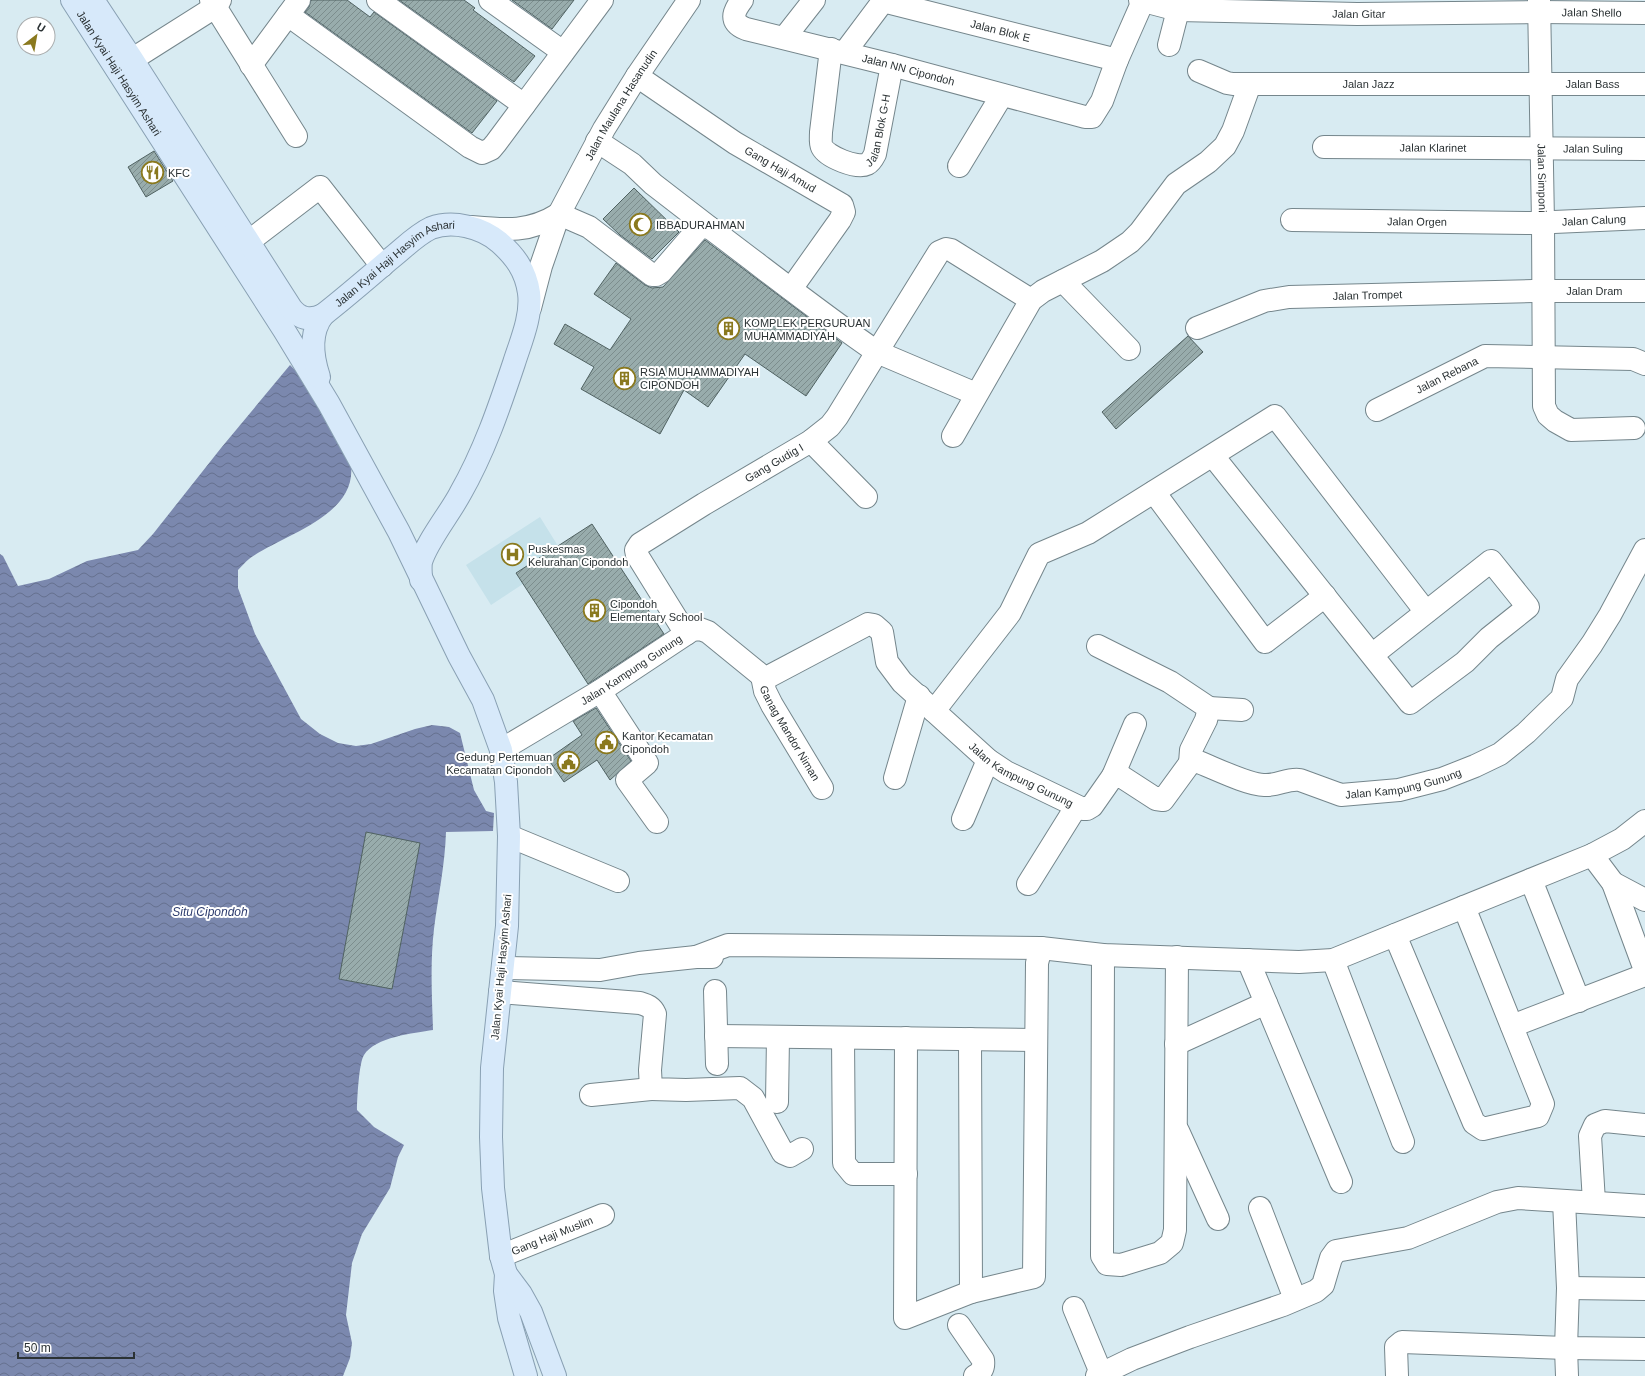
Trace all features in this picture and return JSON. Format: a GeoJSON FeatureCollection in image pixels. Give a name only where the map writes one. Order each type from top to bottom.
{"type":"FeatureCollection","features":[{"type":"Feature","properties":{"kind":"main road","name":"Jalan Kyai Haji Hasyim Ashari"},"geometry":{"type":"LineString","coordinates":[[72,0],[124,64],[248,242],[294,312],[301,317],[308,319],[323,315],[418,236],[431,228],[454,224],[478,230],[498,241],[519,263],[525,276],[529,294],[528,317],[498,411],[485,445],[460,496],[421,561],[421,580]]}},
{"type":"Feature","properties":{"kind":"main road","name":"Jalan Kyai Haji Hasyim Ashari"},"geometry":{"type":"LineString","coordinates":[[93,0],[124,64],[329,404],[399,532],[421,580],[483,700],[501,750],[506,782],[509,836],[507,926],[492,1068],[491,1137],[493,1188],[504,1265],[505,1291],[509,1318],[526,1376]]}},
{"type":"Feature","properties":{"kind":"main road"},"geometry":{"type":"LineString","coordinates":[[323,315],[315,327],[312,342],[317,372],[329,404]]}},
{"type":"Feature","properties":{"kind":"main road"},"geometry":{"type":"LineString","coordinates":[[399,532],[406,539],[414,543],[422,544],[432,541]]}},
{"type":"Feature","properties":{"kind":"main road"},"geometry":{"type":"LineString","coordinates":[[504,1265],[531,1312],[555,1376]]}},
{"type":"Feature","properties":{"kind":"street"},"geometry":{"type":"LineString","coordinates":[[378,0],[524,105]]}},
{"type":"Feature","properties":{"kind":"street"},"geometry":{"type":"LineString","coordinates":[[490,0],[563,52]]}},
{"type":"Feature","properties":{"kind":"street"},"geometry":{"type":"LineString","coordinates":[[251,64],[293,8],[477,152],[482,153],[491,149],[602,0]]}},
{"type":"Feature","properties":{"kind":"street","name":"Jalan Maulana Hasanudin"},"geometry":{"type":"LineString","coordinates":[[528,317],[540,266],[559,214],[597,141],[646,82],[689,0]]}},
{"type":"Feature","properties":{"kind":"street"},"geometry":{"type":"LineString","coordinates":[[785,37],[814,0]]}},
{"type":"Feature","properties":{"kind":"street"},"geometry":{"type":"LineString","coordinates":[[1117,60],[1141,0]]}},
{"type":"Feature","properties":{"kind":"street","name":"Jalan Gitar"},"geometry":{"type":"LineString","coordinates":[[1141,0],[1174,6],[1357,14],[1539,6]]}},
{"type":"Feature","properties":{"kind":"street"},"geometry":{"type":"LineString","coordinates":[[838,51],[883,1]]}},
{"type":"Feature","properties":{"kind":"street","name":"Jalan Blok E"},"geometry":{"type":"LineString","coordinates":[[883,1],[1117,60]]}},
{"type":"Feature","properties":{"kind":"street"},"geometry":{"type":"LineString","coordinates":[[124,64],[215,2],[251,64],[296,136]]}},
{"type":"Feature","properties":{"kind":"street"},"geometry":{"type":"LineString","coordinates":[[1169,45],[1174,6]]}},
{"type":"Feature","properties":{"kind":"street","name":"Jalan Shello"},"geometry":{"type":"LineString","coordinates":[[1539,6],[1645,13]]}},
{"type":"Feature","properties":{"kind":"street","name":"Jalan Simponi"},"geometry":{"type":"LineString","coordinates":[[1539,6],[1543,222],[1544,406],[1548,415],[1555,421],[1571,430],[1634,428]]}},
{"type":"Feature","properties":{"kind":"street","name":"Jalan NN Cipondoh"},"geometry":{"type":"LineString","coordinates":[[738,9],[737,24],[746,29],[785,37],[892,64],[1085,117],[1092,116],[1102,101],[1117,60]]}},
{"type":"Feature","properties":{"kind":"street","name":"Jalan Blok G-H"},"geometry":{"type":"LineString","coordinates":[[838,51],[821,144],[827,154],[848,163],[865,165],[870,163],[875,154],[892,64]]}},
{"type":"Feature","properties":{"kind":"street","name":"Jalan Jazz"},"geometry":{"type":"LineString","coordinates":[[1199,70],[1227,84],[1541,84]]}},
{"type":"Feature","properties":{"kind":"street","name":"Gang Haji Amud"},"geometry":{"type":"LineString","coordinates":[[646,82],[735,143],[842,205],[844,212],[840,220],[791,289]]}},
{"type":"Feature","properties":{"kind":"street"},"geometry":{"type":"LineString","coordinates":[[953,436],[1031,300],[1043,291],[1102,261],[1130,242],[1140,232],[1176,184],[1208,162],[1225,146],[1233,130],[1250,84]]}},
{"type":"Feature","properties":{"kind":"street","name":"Jalan Bass"},"geometry":{"type":"LineString","coordinates":[[1541,84],[1645,84]]}},
{"type":"Feature","properties":{"kind":"street"},"geometry":{"type":"LineString","coordinates":[[959,166],[1002,95]]}},
{"type":"Feature","properties":{"kind":"street"},"geometry":{"type":"LineString","coordinates":[[597,141],[632,164],[653,184],[828,319],[877,352],[976,394]]}},
{"type":"Feature","properties":{"kind":"street","name":"Jalan Klarinet"},"geometry":{"type":"LineString","coordinates":[[1324,147],[1542,149]]}},
{"type":"Feature","properties":{"kind":"street","name":"Jalan Suling"},"geometry":{"type":"LineString","coordinates":[[1542,149],[1645,149]]}},
{"type":"Feature","properties":{"kind":"street"},"geometry":{"type":"LineString","coordinates":[[248,242],[320,187],[382,266]]}},
{"type":"Feature","properties":{"kind":"street"},"geometry":{"type":"LineString","coordinates":[[470,227],[502,230],[525,228],[546,222],[559,214],[589,227],[652,275],[656,275],[661,272],[698,229],[703,227],[710,228]]}},
{"type":"Feature","properties":{"kind":"street","name":"Jalan Calung"},"geometry":{"type":"LineString","coordinates":[[1543,222],[1645,218]]}},
{"type":"Feature","properties":{"kind":"street","name":"Jalan Orgen"},"geometry":{"type":"LineString","coordinates":[[1292,220],[1543,222]]}},
{"type":"Feature","properties":{"kind":"street","name":"Gang Gudig I"},"geometry":{"type":"LineString","coordinates":[[686,634],[637,555],[637,547],[704,504],[811,441],[830,426],[939,252],[946,248],[952,250],[1031,300]]}},
{"type":"Feature","properties":{"kind":"street"},"geometry":{"type":"LineString","coordinates":[[1063,281],[1129,349]]}},
{"type":"Feature","properties":{"kind":"street","name":"Jalan Dram"},"geometry":{"type":"LineString","coordinates":[[1543,291],[1645,291]]}},
{"type":"Feature","properties":{"kind":"street","name":"Jalan Trompet"},"geometry":{"type":"LineString","coordinates":[[1197,328],[1264,301],[1289,297],[1543,291]]}},
{"type":"Feature","properties":{"kind":"street","name":"Jalan Rebana"},"geometry":{"type":"LineString","coordinates":[[1378,410],[1485,356],[1632,359],[1645,364]]}},
{"type":"Feature","properties":{"kind":"street"},"geometry":{"type":"LineString","coordinates":[[934,711],[1010,613],[1039,554],[1088,533],[1276,416],[1426,612]]}},
{"type":"Feature","properties":{"kind":"street"},"geometry":{"type":"LineString","coordinates":[[811,441],[866,497]]}},
{"type":"Feature","properties":{"kind":"street"},"geometry":{"type":"LineString","coordinates":[[1213,456],[1410,703],[1465,662],[1489,638],[1528,607],[1491,561],[1372,655]]}},
{"type":"Feature","properties":{"kind":"street"},"geometry":{"type":"LineString","coordinates":[[1154,492],[1265,642],[1325,596]]}},
{"type":"Feature","properties":{"kind":"street","name":"Jalan Kampung Gunung"},"geometry":{"type":"LineString","coordinates":[[1190,763],[1196,761],[1250,783],[1275,785],[1293,779],[1300,780],[1341,795],[1399,790],[1442,779],[1475,766],[1500,754],[1526,733],[1559,702],[1564,694],[1567,679],[1603,627],[1645,550]]}},
{"type":"Feature","properties":{"kind":"street","name":"Jalan Kampung Gunung"},"geometry":{"type":"LineString","coordinates":[[501,750],[600,691],[637,668],[686,634],[696,629],[708,632],[764,678],[769,677],[868,624],[874,624],[882,632],[886,658],[889,665],[902,682],[988,760],[1006,772],[1076,807],[1083,809],[1087,809],[1092,806],[1113,776]]}},
{"type":"Feature","properties":{"kind":"street"},"geometry":{"type":"LineString","coordinates":[[1098,646],[1170,682],[1209,708],[1242,710]]}},
{"type":"Feature","properties":{"kind":"street","name":"Ganag Mandor Niman"},"geometry":{"type":"LineString","coordinates":[[762,676],[765,691],[822,788]]}},
{"type":"Feature","properties":{"kind":"street"},"geometry":{"type":"LineString","coordinates":[[600,691],[647,763],[627,780],[657,822]]}},
{"type":"Feature","properties":{"kind":"street"},"geometry":{"type":"LineString","coordinates":[[895,778],[919,696]]}},
{"type":"Feature","properties":{"kind":"street"},"geometry":{"type":"LineString","coordinates":[[1113,776],[1122,776],[1156,799],[1163,800],[1190,763],[1191,750],[1206,720],[1209,708]]}},
{"type":"Feature","properties":{"kind":"street"},"geometry":{"type":"LineString","coordinates":[[1113,776],[1135,724]]}},
{"type":"Feature","properties":{"kind":"street"},"geometry":{"type":"LineString","coordinates":[[963,819],[988,760]]}},
{"type":"Feature","properties":{"kind":"street"},"geometry":{"type":"LineString","coordinates":[[1028,884],[1076,807]]}},
{"type":"Feature","properties":{"kind":"street"},"geometry":{"type":"LineString","coordinates":[[503,968],[600,970],[639,963],[696,957],[1103,955],[1299,962],[1333,960],[1592,855],[1622,839],[1645,822]]}},
{"type":"Feature","properties":{"kind":"street"},"geometry":{"type":"LineString","coordinates":[[509,836],[618,881]]}},
{"type":"Feature","properties":{"kind":"street"},"geometry":{"type":"LineString","coordinates":[[1592,855],[1613,883],[1645,970]]}},
{"type":"Feature","properties":{"kind":"street"},"geometry":{"type":"LineString","coordinates":[[1531,880],[1579,1001]]}},
{"type":"Feature","properties":{"kind":"street"},"geometry":{"type":"LineString","coordinates":[[1613,883],[1645,900]]}},
{"type":"Feature","properties":{"kind":"street"},"geometry":{"type":"LineString","coordinates":[[1395,935],[1474,1123],[1483,1129],[1538,1116],[1543,1104],[1464,906]]}},
{"type":"Feature","properties":{"kind":"street"},"geometry":{"type":"LineString","coordinates":[[1103,955],[1102,1256],[1107,1264],[1120,1265],[1160,1253],[1172,1243],[1175,1230],[1177,957]]}},
{"type":"Feature","properties":{"kind":"street"},"geometry":{"type":"LineString","coordinates":[[906,1038],[905,1318],[971,1292],[1034,1277],[1036,1040],[1039,956]]}},
{"type":"Feature","properties":{"kind":"street"},"geometry":{"type":"LineString","coordinates":[[1248,960],[1341,1182]]}},
{"type":"Feature","properties":{"kind":"street"},"geometry":{"type":"LineString","coordinates":[[1333,960],[1403,1142]]}},
{"type":"Feature","properties":{"kind":"street"},"geometry":{"type":"LineString","coordinates":[[1512,1026],[1645,975]]}},
{"type":"Feature","properties":{"kind":"street"},"geometry":{"type":"LineString","coordinates":[[715,991],[717,1064]]}},
{"type":"Feature","properties":{"kind":"street"},"geometry":{"type":"LineString","coordinates":[[500,992],[640,1003],[653,1009],[656,1014],[650,1070],[651,1089]]}},
{"type":"Feature","properties":{"kind":"street"},"geometry":{"type":"LineString","coordinates":[[1176,1044],[1266,1003]]}},
{"type":"Feature","properties":{"kind":"street"},"geometry":{"type":"LineString","coordinates":[[716,1036],[1036,1040]]}},
{"type":"Feature","properties":{"kind":"street"},"geometry":{"type":"LineString","coordinates":[[778,1037],[778,1102]]}},
{"type":"Feature","properties":{"kind":"street"},"geometry":{"type":"LineString","coordinates":[[843,1038],[844,1163],[854,1174],[906,1174]]}},
{"type":"Feature","properties":{"kind":"street"},"geometry":{"type":"LineString","coordinates":[[970,1039],[971,1292]]}},
{"type":"Feature","properties":{"kind":"street"},"geometry":{"type":"LineString","coordinates":[[591,1095],[651,1089],[679,1090],[740,1088],[753,1098],[783,1153],[790,1156],[802,1149]]}},
{"type":"Feature","properties":{"kind":"street"},"geometry":{"type":"LineString","coordinates":[[1594,1202],[1590,1136],[1595,1125],[1605,1121],[1645,1125]]}},
{"type":"Feature","properties":{"kind":"street"},"geometry":{"type":"LineString","coordinates":[[1175,1126],[1218,1219]]}},
{"type":"Feature","properties":{"kind":"street"},"geometry":{"type":"LineString","coordinates":[[1074,1308],[1099,1374],[1175,1343],[1283,1306],[1316,1291],[1323,1285],[1331,1258],[1336,1251],[1408,1238],[1497,1202],[1518,1198],[1645,1206]]}},
{"type":"Feature","properties":{"kind":"street"},"geometry":{"type":"LineString","coordinates":[[1564,1201],[1568,1288],[1566,1348],[1567,1376]]}},
{"type":"Feature","properties":{"kind":"street"},"geometry":{"type":"LineString","coordinates":[[1260,1208],[1296,1299]]}},
{"type":"Feature","properties":{"kind":"street","name":"Gang Haji Muslim"},"geometry":{"type":"LineString","coordinates":[[504,1265],[603,1215]]}},
{"type":"Feature","properties":{"kind":"street"},"geometry":{"type":"LineString","coordinates":[[1568,1288],[1645,1289]]}},
{"type":"Feature","properties":{"kind":"street"},"geometry":{"type":"LineString","coordinates":[[959,1325],[983,1360],[984,1366],[976,1376]]}},
{"type":"Feature","properties":{"kind":"street"},"geometry":{"type":"LineString","coordinates":[[1397,1376],[1396,1348],[1402,1342],[1566,1348],[1645,1349]]}},
{"type":"Feature","properties":{"kind":"shaded area","name":"Puskesmas Kelurahan Cipondoh"},"geometry":{"type":"Polygon","coordinates":[[[540,517],[558,546],[516,573],[523,584],[491,605],[466,565],[540,517]]]}},
{"type":"Feature","properties":{"kind":"water","name":"Situ Cipondoh"},"geometry":{"type":"Polygon","coordinates":[[[290,365],[302,377],[351,465],[350,483],[342,498],[330,511],[297,532],[263,550],[249,559],[238,570],[238,588],[255,634],[301,719],[320,734],[338,743],[356,746],[371,744],[415,729],[432,725],[449,727],[460,733],[474,790],[486,811],[494,813],[493,831],[446,832],[443,869],[432,954],[433,1030],[406,1034],[386,1040],[369,1049],[362,1059],[357,1110],[374,1127],[404,1145],[398,1157],[390,1188],[362,1234],[352,1263],[346,1315],[352,1343],[350,1358],[343,1376],[0,1376],[0,554],[3,556],[18,586],[49,579],[87,561],[138,550],[153,534],[221,448],[290,365]]]}},
{"type":"Feature","properties":{"kind":"building"},"geometry":{"type":"Polygon","coordinates":[[[311,0],[347,0],[370,17],[374,12],[497,101],[472,133],[305,12],[309,7],[311,0]]]}},
{"type":"Feature","properties":{"kind":"building"},"geometry":{"type":"Polygon","coordinates":[[[399,0],[464,0],[475,8],[473,10],[535,56],[514,82],[399,0]]]}},
{"type":"Feature","properties":{"kind":"building"},"geometry":{"type":"Polygon","coordinates":[[[512,0],[574,0],[552,29],[512,0]]]}},
{"type":"Feature","properties":{"kind":"building","name":"KFC"},"geometry":{"type":"Polygon","coordinates":[[[154,151],[173,181],[146,197],[128,167],[154,151]]]}},
{"type":"Feature","properties":{"kind":"building","name":"IBBADURAHMAN"},"geometry":{"type":"Polygon","coordinates":[[[634,188],[679,232],[652,259],[620,235],[603,219],[634,188]]]}},
{"type":"Feature","properties":{"kind":"building","name":"KOMPLEK PERGURUAN MUHAMMADIYAH"},"geometry":{"type":"Polygon","coordinates":[[[705,240],[842,343],[806,396],[745,354],[708,407],[684,390],[660,434],[581,389],[594,367],[554,344],[565,324],[610,350],[631,319],[594,294],[616,263],[645,285],[652,288],[663,287],[705,240]]]}},
{"type":"Feature","properties":{"kind":"building"},"geometry":{"type":"Polygon","coordinates":[[[1188,336],[1203,352],[1116,429],[1102,412],[1188,336]]]}},
{"type":"Feature","properties":{"kind":"building","name":"Cipondoh Elementary School"},"geometry":{"type":"Polygon","coordinates":[[[592,524],[664,634],[588,684],[516,573],[592,524]]]}},
{"type":"Feature","properties":{"kind":"building","name":"Kantor Kecamatan Cipondoh"},"geometry":{"type":"Polygon","coordinates":[[[596,708],[631,761],[610,780],[597,760],[564,782],[548,759],[582,735],[573,721],[596,708]]]}},
{"type":"Feature","properties":{"kind":"building"},"geometry":{"type":"Polygon","coordinates":[[[366,832],[420,843],[392,989],[339,979],[366,832]]]}},
{"type":"Feature","properties":{"kind":"place","name":"KFC"},"geometry":{"type":"Point","coordinates":[152,173]}},
{"type":"Feature","properties":{"kind":"place","name":"IBBADURAHMAN"},"geometry":{"type":"Point","coordinates":[641,225]}},
{"type":"Feature","properties":{"kind":"place","name":"KOMPLEK PERGURUAN MUHAMMADIYAH"},"geometry":{"type":"Point","coordinates":[728,329]}},
{"type":"Feature","properties":{"kind":"place","name":"RSIA MUHAMMADIYAH CIPONDOH"},"geometry":{"type":"Point","coordinates":[624,378]}},
{"type":"Feature","properties":{"kind":"place","name":"Puskesmas Kelurahan Cipondoh"},"geometry":{"type":"Point","coordinates":[512,555]}},
{"type":"Feature","properties":{"kind":"place","name":"Cipondoh Elementary School"},"geometry":{"type":"Point","coordinates":[594,610]}},
{"type":"Feature","properties":{"kind":"place","name":"Kantor Kecamatan Cipondoh"},"geometry":{"type":"Point","coordinates":[606,742]}},
{"type":"Feature","properties":{"kind":"place","name":"Gedung Pertemuan Kecamatan Cipondoh"},"geometry":{"type":"Point","coordinates":[568,763]}}]}
